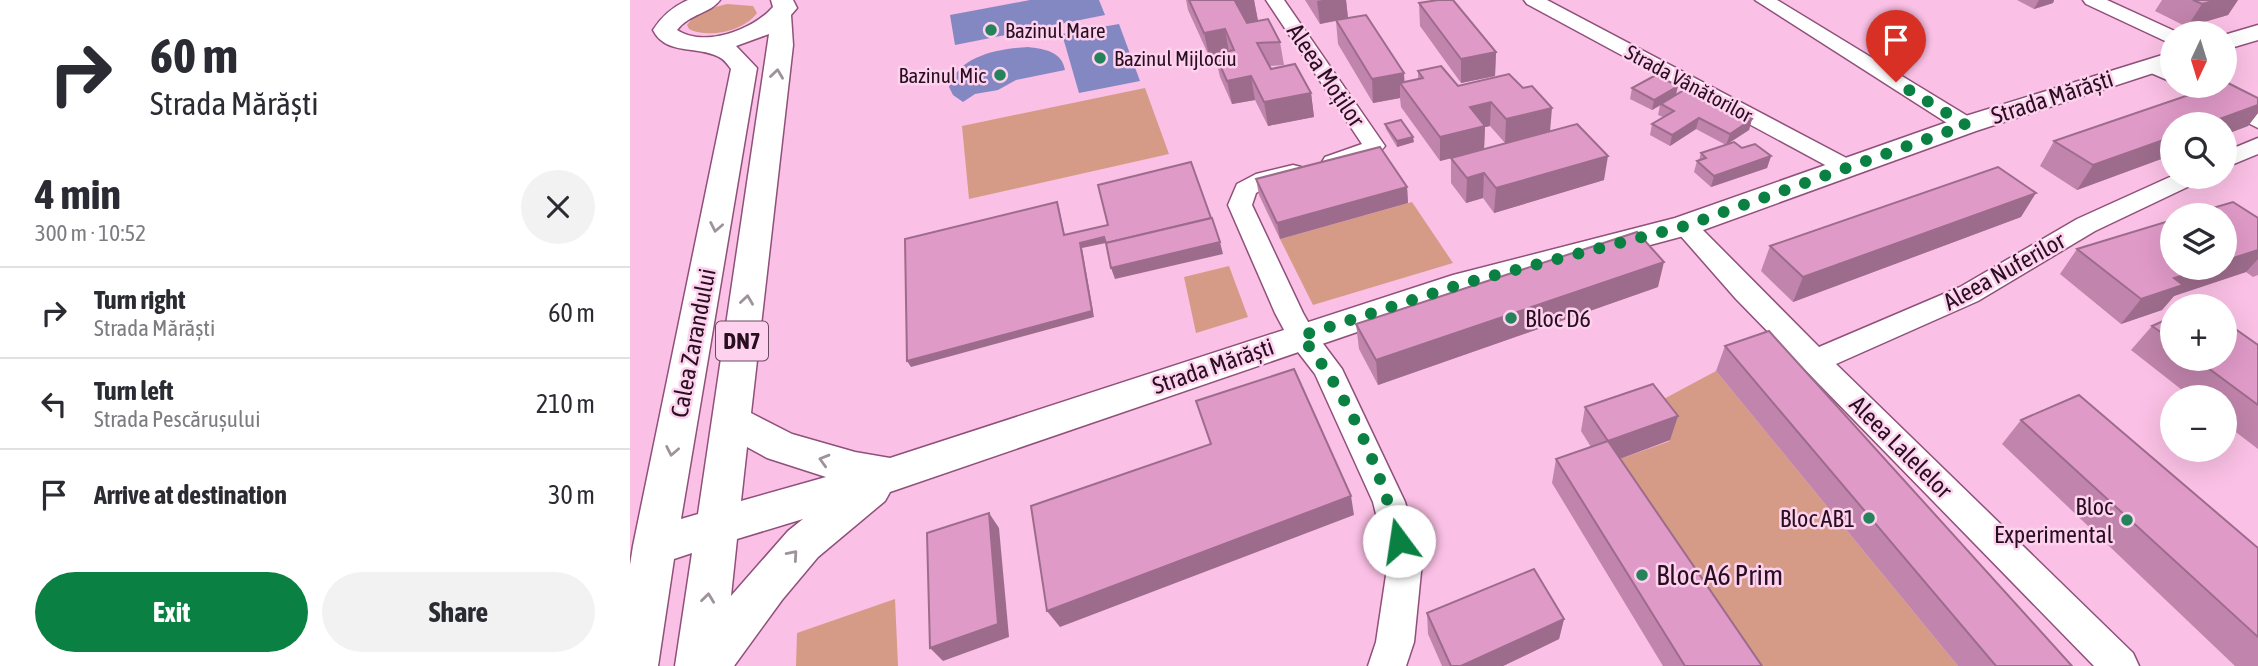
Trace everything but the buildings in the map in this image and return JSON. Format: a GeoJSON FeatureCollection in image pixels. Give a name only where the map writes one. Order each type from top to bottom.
{"type":"FeatureCollection","features":[{"type":"Feature","properties":{"kind":"main road","name":"DN7"},"geometry":{"type":"LineString","coordinates":[[709,0],[679,14],[669,22],[665,30],[668,37],[675,41],[702,44],[751,33],[783,5]]}},
{"type":"Feature","properties":{"kind":"main road","name":"Calea Zarandului"},"geometry":{"type":"LineString","coordinates":[[699,666],[781,45],[783,5]]}},
{"type":"Feature","properties":{"kind":"main road"},"geometry":{"type":"LineString","coordinates":[[2237,39],[2258,32]]}},
{"type":"Feature","properties":{"kind":"main road","name":"Calea Zarandului"},"geometry":{"type":"LineString","coordinates":[[635,666],[642,550],[729,160],[744,68],[729,52],[702,44]]}},
{"type":"Feature","properties":{"kind":"main road","name":"Strada Mărăști"},"geometry":{"type":"LineString","coordinates":[[642,550],[890,475],[1465,283],[1685,226],[1966,125],[2160,68]]}},
{"type":"Feature","properties":{"kind":"main road"},"geometry":{"type":"LineString","coordinates":[[731,420],[781,447],[890,475]]}},
{"type":"Feature","properties":{"kind":"main road"},"geometry":{"type":"LineString","coordinates":[[705,666],[766,586],[803,544],[837,513],[890,475]]}},
{"type":"Feature","properties":{"kind":"street","name":"Aleea Moților"},"geometry":{"type":"LineString","coordinates":[[1275,0],[1374,146],[1350,158],[1264,179],[1245,189],[1240,205],[1301,336]]}},
{"type":"Feature","properties":{"kind":"street","name":"Strada Vânătorilor"},"geometry":{"type":"LineString","coordinates":[[1533,0],[1846,167]]}},
{"type":"Feature","properties":{"kind":"street"},"geometry":{"type":"LineString","coordinates":[[1764,0],[1966,125]]}},
{"type":"Feature","properties":{"kind":"street"},"geometry":{"type":"LineString","coordinates":[[2092,0],[2160,31]]}},
{"type":"Feature","properties":{"kind":"street"},"geometry":{"type":"LineString","coordinates":[[2213,98],[2258,121]]}},
{"type":"Feature","properties":{"kind":"street"},"geometry":{"type":"LineString","coordinates":[[2237,155],[2258,145]]}},
{"type":"Feature","properties":{"kind":"street","name":"Aleea Nuferilor"},"geometry":{"type":"LineString","coordinates":[[1815,361],[1969,294],[2086,226],[2165,189]]}},
{"type":"Feature","properties":{"kind":"street","name":"Aleea Lalelelor"},"geometry":{"type":"LineString","coordinates":[[1685,226],[1745,292],[2120,666]]}},
{"type":"Feature","properties":{"kind":"street"},"geometry":{"type":"LineString","coordinates":[[1301,336],[1327,369],[1390,502],[1405,562],[1395,642],[1387,666]]}},
{"type":"Feature","properties":{"kind":"shaded area"},"geometry":{"type":"Polygon","coordinates":[[[727,4],[753,6],[757,13],[744,24],[725,32],[706,33],[689,29],[687,25],[695,15],[727,4]]]}},
{"type":"Feature","properties":{"kind":"shaded area"},"geometry":{"type":"Polygon","coordinates":[[[1145,88],[1169,154],[969,199],[962,126],[1145,88]]]}},
{"type":"Feature","properties":{"kind":"shaded area"},"geometry":{"type":"Polygon","coordinates":[[[1412,202],[1453,263],[1313,305],[1280,239],[1412,202]]]}},
{"type":"Feature","properties":{"kind":"shaded area"},"geometry":{"type":"Polygon","coordinates":[[[1229,266],[1248,317],[1196,333],[1184,277],[1229,266]]]}},
{"type":"Feature","properties":{"kind":"shaded area"},"geometry":{"type":"Polygon","coordinates":[[[1716,371],[1958,666],[1736,666],[1603,465],[1670,441],[1647,408],[1716,371]]]}},
{"type":"Feature","properties":{"kind":"shaded area"},"geometry":{"type":"Polygon","coordinates":[[[895,599],[898,666],[796,666],[797,633],[895,599]]]}},
{"type":"Feature","properties":{"kind":"water","name":"Bazinul Mare"},"geometry":{"type":"Polygon","coordinates":[[[1030,0],[1099,0],[1105,15],[955,45],[950,15],[1030,0]]]}},
{"type":"Feature","properties":{"kind":"water","name":"Bazinul Mijlociu"},"geometry":{"type":"Polygon","coordinates":[[[1119,24],[1140,81],[1079,93],[1062,34],[1119,24]]]}},
{"type":"Feature","properties":{"kind":"water","name":"Bazinul Mic"},"geometry":{"type":"Polygon","coordinates":[[[1028,47],[1056,55],[1065,70],[1016,80],[998,90],[975,94],[963,102],[953,95],[949,87],[954,76],[971,61],[993,52],[1028,47]]]}},
{"type":"Feature","properties":{"kind":"place","name":"Bazinul Mare"},"geometry":{"type":"Point","coordinates":[991,30]}},
{"type":"Feature","properties":{"kind":"place","name":"Bazinul Mijlociu"},"geometry":{"type":"Point","coordinates":[1100,58]}},
{"type":"Feature","properties":{"kind":"place","name":"Bazinul Mic"},"geometry":{"type":"Point","coordinates":[1000,75]}},
{"type":"Feature","properties":{"kind":"place","name":"Bloc D6"},"geometry":{"type":"Point","coordinates":[1511,318]}},
{"type":"Feature","properties":{"kind":"place","name":"Bloc AB1"},"geometry":{"type":"Point","coordinates":[1869,518]}},
{"type":"Feature","properties":{"kind":"place","name":"Bloc Experimental"},"geometry":{"type":"Point","coordinates":[2127,520]}},
{"type":"Feature","properties":{"kind":"place","name":"Bloc A6 Prim"},"geometry":{"type":"Point","coordinates":[1642,575]}},
{"type":"Feature","properties":{"kind":"route"},"geometry":{"type":"LineString","coordinates":[[1399,541],[1390,502],[1355,424],[1327,369],[1301,336],[1465,283],[1685,226],[1966,125],[1896,82]]}}]}
